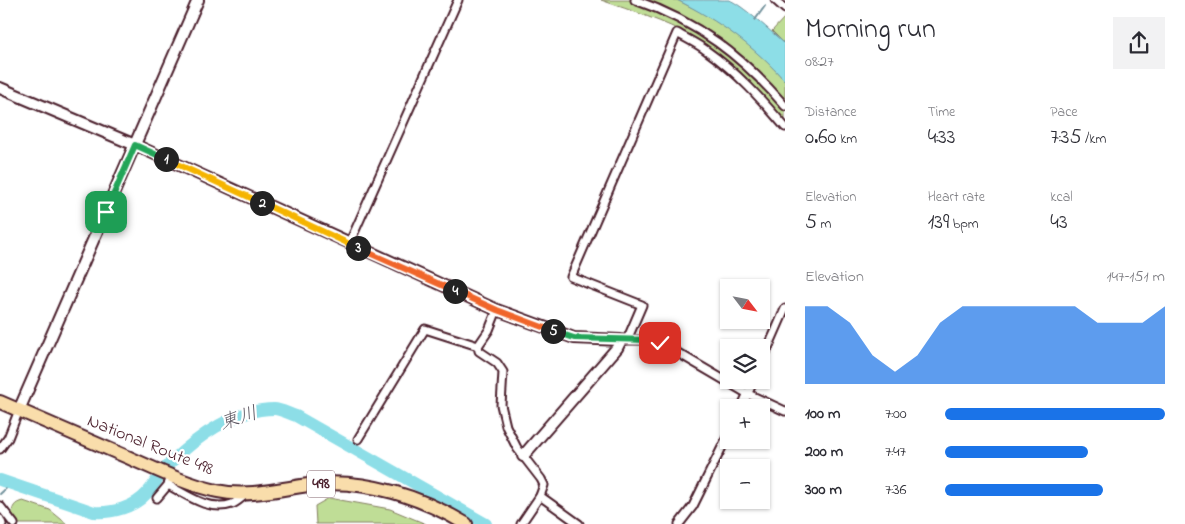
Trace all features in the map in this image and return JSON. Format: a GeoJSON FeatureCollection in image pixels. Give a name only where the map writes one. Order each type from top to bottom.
{"type":"FeatureCollection","features":[{"type":"Feature","properties":{"kind":"highway","name":"National Route 498"},"geometry":{"type":"LineString","coordinates":[[0,402],[154,468],[170,481],[218,491],[247,493],[317,484],[340,483],[361,485],[410,497],[433,506],[466,524]]}},
{"type":"Feature","properties":{"kind":"street"},"geometry":{"type":"LineString","coordinates":[[0,449],[8,438],[198,0]]}},
{"type":"Feature","properties":{"kind":"street"},"geometry":{"type":"LineString","coordinates":[[349,244],[458,0]]}},
{"type":"Feature","properties":{"kind":"street"},"geometry":{"type":"LineString","coordinates":[[634,0],[681,20],[715,40],[746,64],[785,106]]}},
{"type":"Feature","properties":{"kind":"street"},"geometry":{"type":"LineString","coordinates":[[775,0],[785,9]]}},
{"type":"Feature","properties":{"kind":"street"},"geometry":{"type":"LineString","coordinates":[[523,456],[624,340],[642,305],[571,277],[677,33],[707,50],[736,75],[785,127]]}},
{"type":"Feature","properties":{"kind":"street"},"geometry":{"type":"LineString","coordinates":[[0,88],[135,145],[497,310],[574,338],[649,340],[660,343],[748,394],[785,411]]}},
{"type":"Feature","properties":{"kind":"street"},"geometry":{"type":"LineString","coordinates":[[770,343],[785,309]]}},
{"type":"Feature","properties":{"kind":"street"},"geometry":{"type":"LineString","coordinates":[[478,346],[489,330],[497,310]]}},
{"type":"Feature","properties":{"kind":"street"},"geometry":{"type":"LineString","coordinates":[[358,439],[425,330],[478,346]]}},
{"type":"Feature","properties":{"kind":"street"},"geometry":{"type":"LineString","coordinates":[[478,346],[479,351],[497,363],[503,372],[502,404],[506,426],[517,448],[544,485],[540,496],[521,524]]}},
{"type":"Feature","properties":{"kind":"street"},"geometry":{"type":"LineString","coordinates":[[746,399],[750,389]]}},
{"type":"Feature","properties":{"kind":"street"},"geometry":{"type":"LineString","coordinates":[[679,524],[693,506],[721,449]]}},
{"type":"Feature","properties":{"kind":"street"},"geometry":{"type":"LineString","coordinates":[[157,498],[170,481]]}},
{"type":"Feature","properties":{"kind":"street"},"geometry":{"type":"LineString","coordinates":[[540,496],[579,524]]}},
{"type":"Feature","properties":{"kind":"street"},"geometry":{"type":"LineString","coordinates":[[0,506],[14,524]]}},
{"type":"Feature","properties":{"kind":"street"},"geometry":{"type":"LineString","coordinates":[[0,519],[2,524]]}},
{"type":"Feature","properties":{"kind":"green space"},"geometry":{"type":"Polygon","coordinates":[[[601,0],[677,0],[703,13],[740,37],[770,64],[785,81],[785,122],[731,65],[706,45],[671,26],[601,0]]]}},
{"type":"Feature","properties":{"kind":"green space"},"geometry":{"type":"Polygon","coordinates":[[[785,17],[785,44],[772,31],[785,17]]]}},
{"type":"Feature","properties":{"kind":"green space"},"geometry":{"type":"Polygon","coordinates":[[[329,498],[390,509],[426,524],[316,524],[315,506],[329,498]]]}},
{"type":"Feature","properties":{"kind":"green space"},"geometry":{"type":"Polygon","coordinates":[[[23,501],[50,510],[67,524],[18,524],[12,516],[12,510],[17,503],[23,501]]]}},
{"type":"Feature","properties":{"kind":"water"},"geometry":{"type":"Polygon","coordinates":[[[677,0],[729,0],[741,7],[785,44],[785,81],[735,35],[677,0]]]}},
{"type":"Feature","properties":{"kind":"waterway"},"geometry":{"type":"LineString","coordinates":[[755,20],[765,6]]}},
{"type":"Feature","properties":{"kind":"waterway","name":"東川"},"geometry":{"type":"LineString","coordinates":[[0,480],[94,512],[108,512],[129,506],[142,498],[170,463],[192,443],[218,426],[245,414],[259,410],[277,409],[296,416],[486,524]]}},
{"type":"Feature","properties":{"kind":"waterway"},"geometry":{"type":"LineString","coordinates":[[0,494],[11,484]]}},
{"type":"Feature","properties":{"kind":"route"},"geometry":{"type":"LineString","coordinates":[[106,212],[135,145],[497,310],[574,338],[649,340],[660,343]]}}]}
